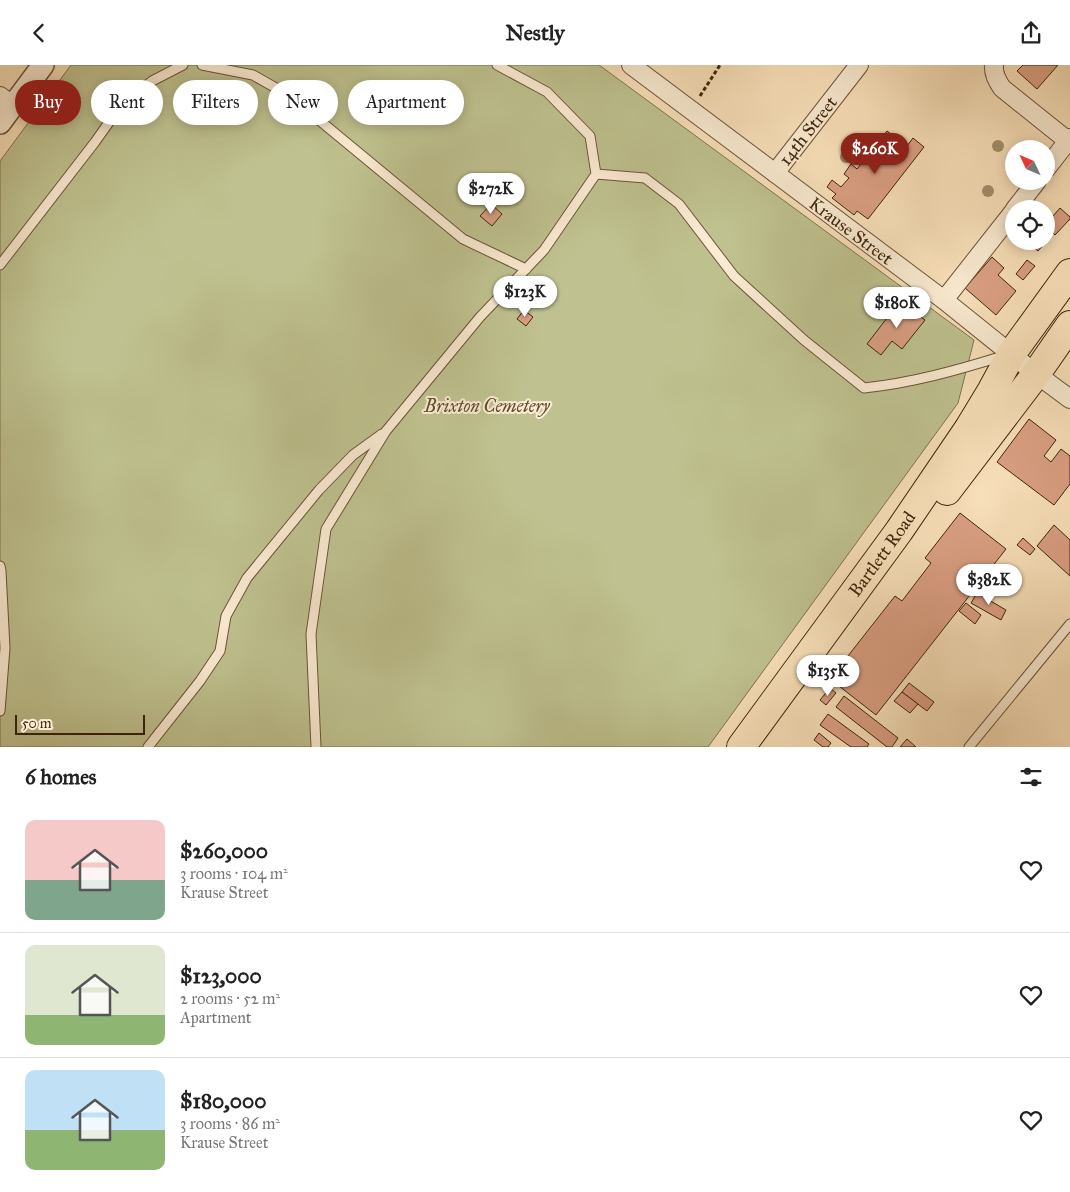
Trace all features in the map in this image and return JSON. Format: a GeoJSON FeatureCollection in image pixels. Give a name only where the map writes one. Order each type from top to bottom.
{"type":"FeatureCollection","features":[{"type":"Feature","properties":{"kind":"main road","name":"Bartlett Road"},"geometry":{"type":"LineString","coordinates":[[751,745],[969,428],[1012,353],[1070,273]]}},
{"type":"Feature","properties":{"kind":"main road","name":"Bartlett Road"},"geometry":{"type":"LineString","coordinates":[[751,745],[858,608],[1036,373],[1070,325]]}},
{"type":"Feature","properties":{"kind":"street"},"geometry":{"type":"LineString","coordinates":[[0,123],[6,101],[43,65]]}},
{"type":"Feature","properties":{"kind":"street","name":"Krause Street"},"geometry":{"type":"LineString","coordinates":[[631,65],[944,300],[1070,399]]}},
{"type":"Feature","properties":{"kind":"street","name":"14th Street"},"geometry":{"type":"LineString","coordinates":[[775,173],[859,65]]}},
{"type":"Feature","properties":{"kind":"street"},"geometry":{"type":"LineString","coordinates":[[994,65],[993,71],[996,81],[1002,88],[1069,139],[1055,157]]}},
{"type":"Feature","properties":{"kind":"street"},"geometry":{"type":"LineString","coordinates":[[1022,200],[1030,190]]}},
{"type":"Feature","properties":{"kind":"street"},"geometry":{"type":"LineString","coordinates":[[944,300],[1005,222]]}},
{"type":"Feature","properties":{"kind":"lane"},"geometry":{"type":"LineString","coordinates":[[0,265],[122,104],[152,81],[183,65]]}},
{"type":"Feature","properties":{"kind":"lane"},"geometry":{"type":"LineString","coordinates":[[202,65],[253,75],[290,96],[463,239],[526,269]]}},
{"type":"Feature","properties":{"kind":"lane"},"geometry":{"type":"LineString","coordinates":[[316,747],[311,634],[326,529],[386,431],[480,317],[544,249],[596,174],[590,136],[547,92],[497,65]]}},
{"type":"Feature","properties":{"kind":"lane"},"geometry":{"type":"LineString","coordinates":[[596,174],[645,178],[679,204],[734,276],[804,340],[864,388],[886,386],[941,374],[1012,353]]}},
{"type":"Feature","properties":{"kind":"lane"},"geometry":{"type":"LineString","coordinates":[[148,747],[200,681],[220,651],[226,616],[247,578],[326,483],[353,455],[386,431]]}},
{"type":"Feature","properties":{"kind":"lane"},"geometry":{"type":"LineString","coordinates":[[0,566],[5,648],[0,711]]}},
{"type":"Feature","properties":{"kind":"lane"},"geometry":{"type":"LineString","coordinates":[[969,747],[1070,623]]}},
{"type":"Feature","properties":{"kind":"path"},"geometry":{"type":"LineString","coordinates":[[690,111],[720,65]]}},
{"type":"Feature","properties":{"kind":"green space","name":"Brixton Cemetery"},"geometry":{"type":"Polygon","coordinates":[[[71,65],[599,65],[974,340],[958,403],[708,747],[0,747],[0,161],[27,125],[81,125],[81,80],[60,80],[71,65]]]}},
{"type":"Feature","properties":{"kind":"building"},"geometry":{"type":"Polygon","coordinates":[[[1023,65],[1058,65],[1037,89],[1017,71],[1023,65]]]}},
{"type":"Feature","properties":{"kind":"building"},"geometry":{"type":"Polygon","coordinates":[[[887,131],[907,146],[913,138],[924,147],[868,219],[857,211],[854,215],[832,198],[836,194],[827,187],[832,180],[841,187],[849,178],[844,174],[851,164],[857,169],[887,131]]]}},
{"type":"Feature","properties":{"kind":"building"},"geometry":{"type":"Polygon","coordinates":[[[491,204],[502,214],[492,226],[480,216],[491,204]]]}},
{"type":"Feature","properties":{"kind":"building"},"geometry":{"type":"Polygon","coordinates":[[[1060,208],[1070,219],[1055,235],[1055,214],[1060,208]]]}},
{"type":"Feature","properties":{"kind":"building"},"geometry":{"type":"Polygon","coordinates":[[[992,257],[1004,268],[998,275],[1016,291],[996,315],[965,288],[992,257]]]}},
{"type":"Feature","properties":{"kind":"building"},"geometry":{"type":"Polygon","coordinates":[[[1027,260],[1035,266],[1023,280],[1016,274],[1027,260]]]}},
{"type":"Feature","properties":{"kind":"building"},"geometry":{"type":"Polygon","coordinates":[[[900,301],[925,320],[902,349],[892,341],[881,355],[867,344],[900,301]]]}},
{"type":"Feature","properties":{"kind":"building"},"geometry":{"type":"Polygon","coordinates":[[[524,310],[533,317],[526,326],[517,319],[524,310]]]}},
{"type":"Feature","properties":{"kind":"building"},"geometry":{"type":"Polygon","coordinates":[[[1029,419],[1056,440],[1044,456],[1051,462],[1061,449],[1070,456],[1070,484],[1054,505],[997,462],[1029,419]]]}},
{"type":"Feature","properties":{"kind":"building"},"geometry":{"type":"Polygon","coordinates":[[[960,513],[1006,549],[876,715],[839,686],[854,668],[844,661],[895,596],[902,601],[931,563],[925,558],[960,513]]]}},
{"type":"Feature","properties":{"kind":"building"},"geometry":{"type":"Polygon","coordinates":[[[1054,525],[1070,540],[1070,576],[1037,546],[1054,525]]]}},
{"type":"Feature","properties":{"kind":"building"},"geometry":{"type":"Polygon","coordinates":[[[1023,538],[1035,549],[1030,555],[1017,545],[1023,538]]]}},
{"type":"Feature","properties":{"kind":"building"},"geometry":{"type":"Polygon","coordinates":[[[977,593],[1006,610],[1001,620],[971,603],[977,593]]]}},
{"type":"Feature","properties":{"kind":"building"},"geometry":{"type":"Polygon","coordinates":[[[966,603],[981,615],[975,624],[959,611],[966,603]]]}},
{"type":"Feature","properties":{"kind":"building"},"geometry":{"type":"Polygon","coordinates":[[[909,683],[934,702],[927,711],[902,692],[909,683]]]}},
{"type":"Feature","properties":{"kind":"building"},"geometry":{"type":"Polygon","coordinates":[[[830,688],[836,693],[826,705],[820,700],[830,688]]]}},
{"type":"Feature","properties":{"kind":"building"},"geometry":{"type":"Polygon","coordinates":[[[902,692],[918,704],[910,713],[894,701],[902,692]]]}},
{"type":"Feature","properties":{"kind":"building"},"geometry":{"type":"Polygon","coordinates":[[[844,696],[898,738],[892,747],[887,747],[836,707],[844,696]]]}},
{"type":"Feature","properties":{"kind":"building"},"geometry":{"type":"Polygon","coordinates":[[[828,714],[869,744],[867,747],[851,747],[820,725],[828,714]]]}},
{"type":"Feature","properties":{"kind":"building"},"geometry":{"type":"Polygon","coordinates":[[[819,733],[831,743],[828,747],[823,747],[814,740],[819,733]]]}},
{"type":"Feature","properties":{"kind":"building"},"geometry":{"type":"Polygon","coordinates":[[[907,739],[916,747],[900,747],[907,739]]]}}]}
